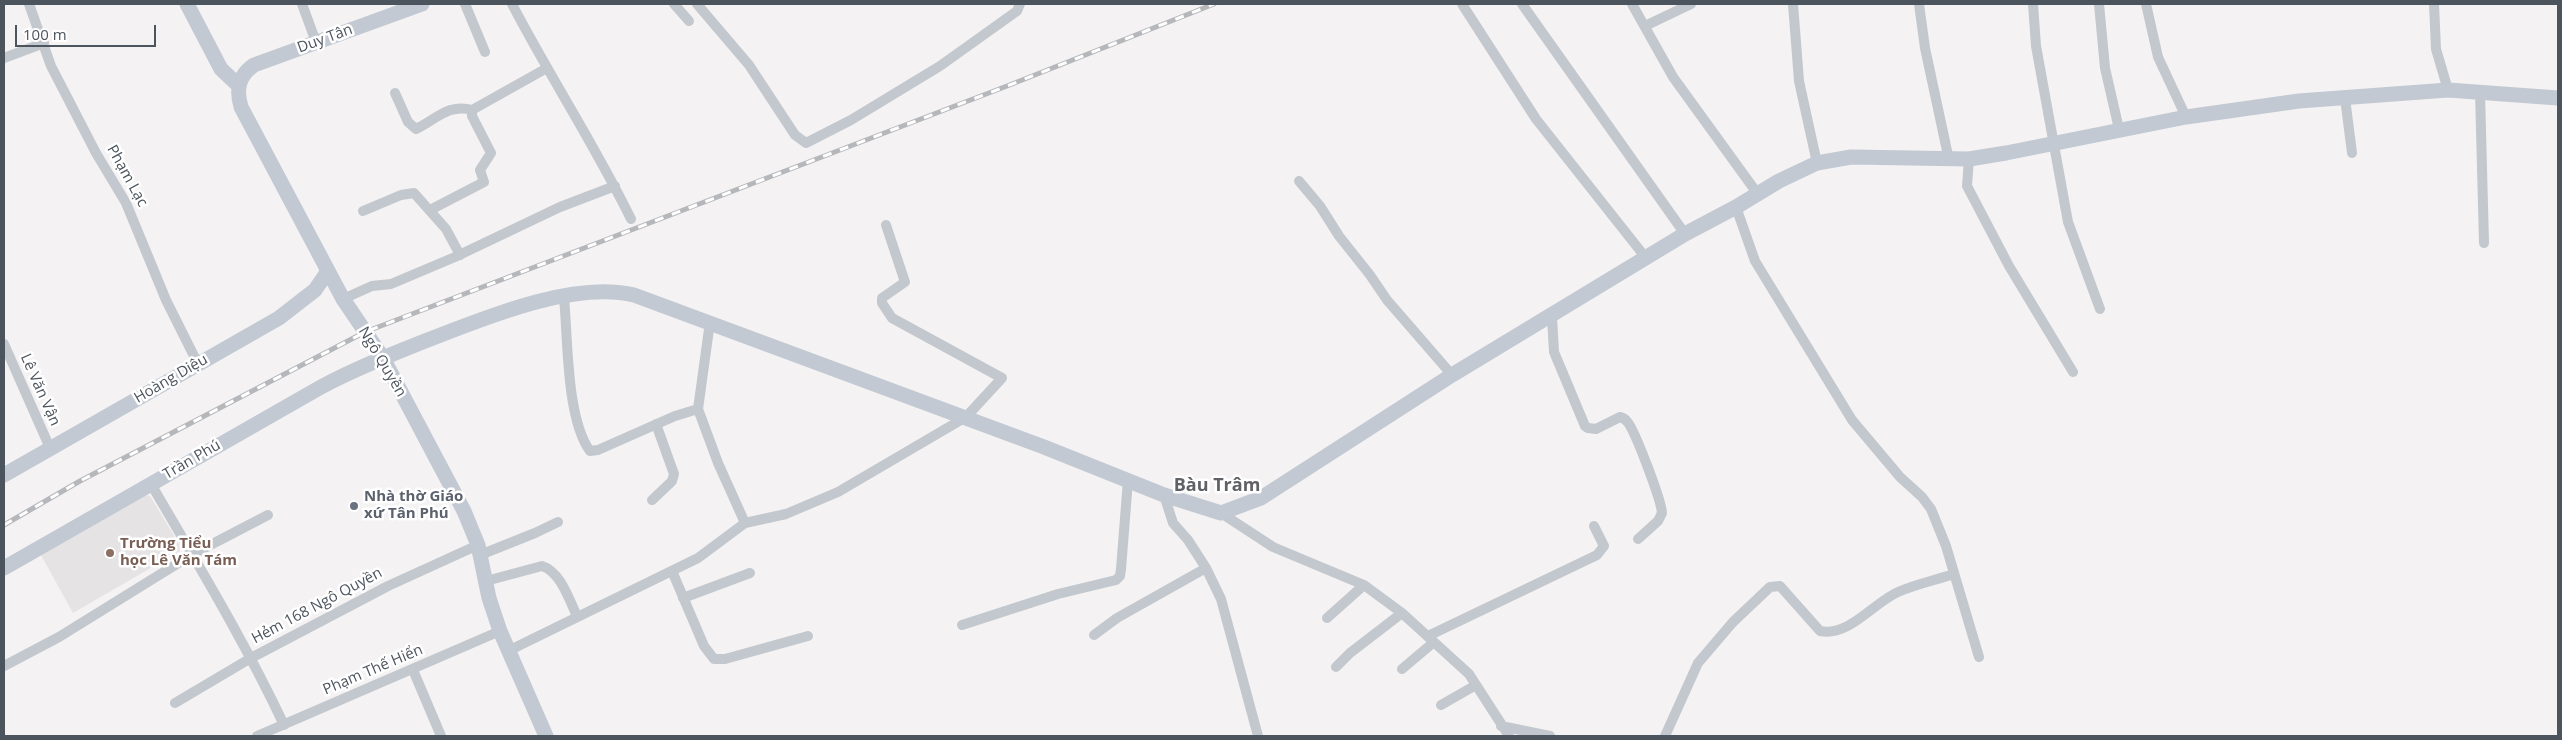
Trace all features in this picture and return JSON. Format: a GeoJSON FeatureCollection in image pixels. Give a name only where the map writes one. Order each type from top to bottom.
{"type":"FeatureCollection","features":[{"type":"Feature","properties":{"kind":"street","name":"Phạm Lạc"},"geometry":{"type":"LineString","coordinates":[[28,4],[51,66],[132,215],[166,300],[198,364]]}},
{"type":"Feature","properties":{"kind":"street"},"geometry":{"type":"LineString","coordinates":[[187,4],[221,69],[238,85]]}},
{"type":"Feature","properties":{"kind":"street"},"geometry":{"type":"LineString","coordinates":[[302,4],[316,42]]}},
{"type":"Feature","properties":{"kind":"street","name":"Duy Tân"},"geometry":{"type":"LineString","coordinates":[[238,85],[248,69],[254,65],[316,42],[393,8],[422,4]]}},
{"type":"Feature","properties":{"kind":"street"},"geometry":{"type":"LineString","coordinates":[[465,4],[485,52]]}},
{"type":"Feature","properties":{"kind":"street"},"geometry":{"type":"LineString","coordinates":[[512,4],[615,186],[631,219]]}},
{"type":"Feature","properties":{"kind":"street"},"geometry":{"type":"LineString","coordinates":[[674,4],[688,21]]}},
{"type":"Feature","properties":{"kind":"street"},"geometry":{"type":"LineString","coordinates":[[697,4],[749,65],[795,135],[806,143],[844,124],[940,66],[1017,11],[1020,4]]}},
{"type":"Feature","properties":{"kind":"street"},"geometry":{"type":"LineString","coordinates":[[1462,4],[1536,119],[1646,258]]}},
{"type":"Feature","properties":{"kind":"street"},"geometry":{"type":"LineString","coordinates":[[1522,4],[1685,234]]}},
{"type":"Feature","properties":{"kind":"street"},"geometry":{"type":"LineString","coordinates":[[1632,4],[1673,77],[1757,193]]}},
{"type":"Feature","properties":{"kind":"street"},"geometry":{"type":"LineString","coordinates":[[1645,26],[1691,4]]}},
{"type":"Feature","properties":{"kind":"street"},"geometry":{"type":"LineString","coordinates":[[1793,4],[1799,81],[1817,163]]}},
{"type":"Feature","properties":{"kind":"street"},"geometry":{"type":"LineString","coordinates":[[1919,4],[1925,48],[1949,160]]}},
{"type":"Feature","properties":{"kind":"street"},"geometry":{"type":"LineString","coordinates":[[2033,4],[2036,46],[2068,222],[2100,309]]}},
{"type":"Feature","properties":{"kind":"street"},"geometry":{"type":"LineString","coordinates":[[2099,4],[2105,68],[2118,129]]}},
{"type":"Feature","properties":{"kind":"street"},"geometry":{"type":"LineString","coordinates":[[2146,4],[2158,57],[2186,117]]}},
{"type":"Feature","properties":{"kind":"street"},"geometry":{"type":"LineString","coordinates":[[2434,4],[2436,49],[2448,90]]}},
{"type":"Feature","properties":{"kind":"street"},"geometry":{"type":"LineString","coordinates":[[4,58],[44,43]]}},
{"type":"Feature","properties":{"kind":"street"},"geometry":{"type":"LineString","coordinates":[[395,93],[408,122],[416,129],[453,109],[461,107],[472,110],[547,68]]}},
{"type":"Feature","properties":{"kind":"street","name":"Ngô Quyền"},"geometry":{"type":"LineString","coordinates":[[238,85],[237,95],[241,107],[328,271],[343,299],[383,358],[464,511],[479,550],[500,631],[546,736]]}},
{"type":"Feature","properties":{"kind":"street"},"geometry":{"type":"LineString","coordinates":[[1221,514],[1261,498],[1452,375],[1552,317],[1685,234],[1736,207],[1757,193],[1817,163],[1851,157],[1969,159],[2118,129],[2286,102],[2448,90],[2558,98]]}},
{"type":"Feature","properties":{"kind":"street"},"geometry":{"type":"LineString","coordinates":[[2480,92],[2484,243]]}},
{"type":"Feature","properties":{"kind":"street"},"geometry":{"type":"LineString","coordinates":[[2345,98],[2352,153]]}},
{"type":"Feature","properties":{"kind":"street"},"geometry":{"type":"LineString","coordinates":[[430,210],[484,182],[480,170],[491,156],[491,153],[472,116],[472,110]]}},
{"type":"Feature","properties":{"kind":"street"},"geometry":{"type":"LineString","coordinates":[[1969,159],[1967,186],[2009,266],[2073,372]]}},
{"type":"Feature","properties":{"kind":"street"},"geometry":{"type":"LineString","coordinates":[[1298,182],[1320,206],[1339,236],[1387,300],[1452,375]]}},
{"type":"Feature","properties":{"kind":"street"},"geometry":{"type":"LineString","coordinates":[[343,299],[372,286],[391,284],[460,255],[560,207],[615,186]]}},
{"type":"Feature","properties":{"kind":"street"},"geometry":{"type":"LineString","coordinates":[[363,211],[392,198],[414,193],[446,229],[460,255]]}},
{"type":"Feature","properties":{"kind":"street"},"geometry":{"type":"LineString","coordinates":[[1736,207],[1755,261],[1852,420],[1900,477],[1932,509],[1979,658]]}},
{"type":"Feature","properties":{"kind":"street"},"geometry":{"type":"LineString","coordinates":[[508,651],[698,558],[745,523],[786,514],[838,492],[966,418],[1002,378],[899,322],[886,312],[882,298],[905,282],[886,225]]}},
{"type":"Feature","properties":{"kind":"street","name":"Hoàng Diệu"},"geometry":{"type":"LineString","coordinates":[[4,475],[279,318],[315,290],[328,271]]}},
{"type":"Feature","properties":{"kind":"street","name":"Trần Phú"},"geometry":{"type":"LineString","coordinates":[[4,568],[326,384],[383,358],[509,310],[594,292],[626,292],[966,418],[1164,495],[1221,514]]}},
{"type":"Feature","properties":{"kind":"street"},"geometry":{"type":"LineString","coordinates":[[564,297],[572,401],[586,445],[590,451],[598,450],[656,424],[698,409]]}},
{"type":"Feature","properties":{"kind":"street"},"geometry":{"type":"LineString","coordinates":[[1552,317],[1554,352],[1585,426],[1592,429],[1620,417],[1624,418],[1630,427],[1646,468],[1662,513],[1658,521],[1638,538]]}},
{"type":"Feature","properties":{"kind":"street"},"geometry":{"type":"LineString","coordinates":[[710,322],[698,409],[718,463],[745,523]]}},
{"type":"Feature","properties":{"kind":"street","name":"Lê Văn Vận"},"geometry":{"type":"LineString","coordinates":[[4,344],[50,448]]}},
{"type":"Feature","properties":{"kind":"street"},"geometry":{"type":"LineString","coordinates":[[652,500],[672,481],[674,474],[656,424]]}},
{"type":"Feature","properties":{"kind":"street"},"geometry":{"type":"LineString","coordinates":[[962,625],[1058,594],[1116,580],[1120,576],[1121,569],[1128,480]]}},
{"type":"Feature","properties":{"kind":"street"},"geometry":{"type":"LineString","coordinates":[[151,484],[193,554],[251,658],[284,725]]}},
{"type":"Feature","properties":{"kind":"street"},"geometry":{"type":"LineString","coordinates":[[1164,495],[1172,523],[1188,540],[1215,584],[1227,616],[1258,736]]}},
{"type":"Feature","properties":{"kind":"street"},"geometry":{"type":"LineString","coordinates":[[1221,514],[1273,547],[1364,585],[1402,613],[1468,674],[1509,736]]}},
{"type":"Feature","properties":{"kind":"street"},"geometry":{"type":"LineString","coordinates":[[4,666],[59,637],[193,554],[268,516]]}},
{"type":"Feature","properties":{"kind":"street","name":"Hẻm 168 Ngô Quyền"},"geometry":{"type":"LineString","coordinates":[[174,703],[251,658],[388,586],[479,550],[535,533],[558,522]]}},
{"type":"Feature","properties":{"kind":"street"},"geometry":{"type":"LineString","coordinates":[[1402,668],[1431,639],[1598,555],[1604,546],[1594,526]]}},
{"type":"Feature","properties":{"kind":"street"},"geometry":{"type":"LineString","coordinates":[[486,581],[542,566],[548,568],[555,573],[577,616]]}},
{"type":"Feature","properties":{"kind":"street"},"geometry":{"type":"LineString","coordinates":[[1094,635],[1117,618],[1206,568]]}},
{"type":"Feature","properties":{"kind":"street"},"geometry":{"type":"LineString","coordinates":[[672,571],[704,646],[714,659],[725,659],[808,636]]}},
{"type":"Feature","properties":{"kind":"street"},"geometry":{"type":"LineString","coordinates":[[683,598],[750,573]]}},
{"type":"Feature","properties":{"kind":"street"},"geometry":{"type":"LineString","coordinates":[[1665,736],[1698,662],[1733,622],[1770,587],[1774,585],[1780,586],[1820,631],[1829,633],[1842,630],[1875,605],[1901,590],[1954,574]]}},
{"type":"Feature","properties":{"kind":"street"},"geometry":{"type":"LineString","coordinates":[[1327,618],[1364,585]]}},
{"type":"Feature","properties":{"kind":"street"},"geometry":{"type":"LineString","coordinates":[[1336,667],[1402,613]]}},
{"type":"Feature","properties":{"kind":"street","name":"Phạm Thế Hiển"},"geometry":{"type":"LineString","coordinates":[[262,735],[500,631]]}},
{"type":"Feature","properties":{"kind":"street"},"geometry":{"type":"LineString","coordinates":[[413,670],[441,736]]}},
{"type":"Feature","properties":{"kind":"street"},"geometry":{"type":"LineString","coordinates":[[1441,705],[1476,685]]}},
{"type":"Feature","properties":{"kind":"street"},"geometry":{"type":"LineString","coordinates":[[1501,726],[1550,736]]}},
{"type":"Feature","properties":{"kind":"shaded area","name":"Trường Tiểu học Lê Văn Tám"},"geometry":{"type":"Polygon","coordinates":[[[146,495],[150,496],[179,544],[180,551],[73,613],[41,555],[146,495]]]}},
{"type":"Feature","properties":{"kind":"railway"},"geometry":{"type":"LineString","coordinates":[[4,525],[80,481],[365,332],[1007,86],[1214,4]]}},
{"type":"Feature","properties":{"kind":"place","name":"Nhà thờ Giáo xứ Tân Phú"},"geometry":{"type":"Point","coordinates":[354,506]}},
{"type":"Feature","properties":{"kind":"place","name":"Trường Tiểu học Lê Văn Tám"},"geometry":{"type":"Point","coordinates":[110,553]}},
{"type":"Feature","properties":{"kind":"district","name":"Bàu Trâm"},"geometry":{"type":"Point","coordinates":[1217,486]}}]}
